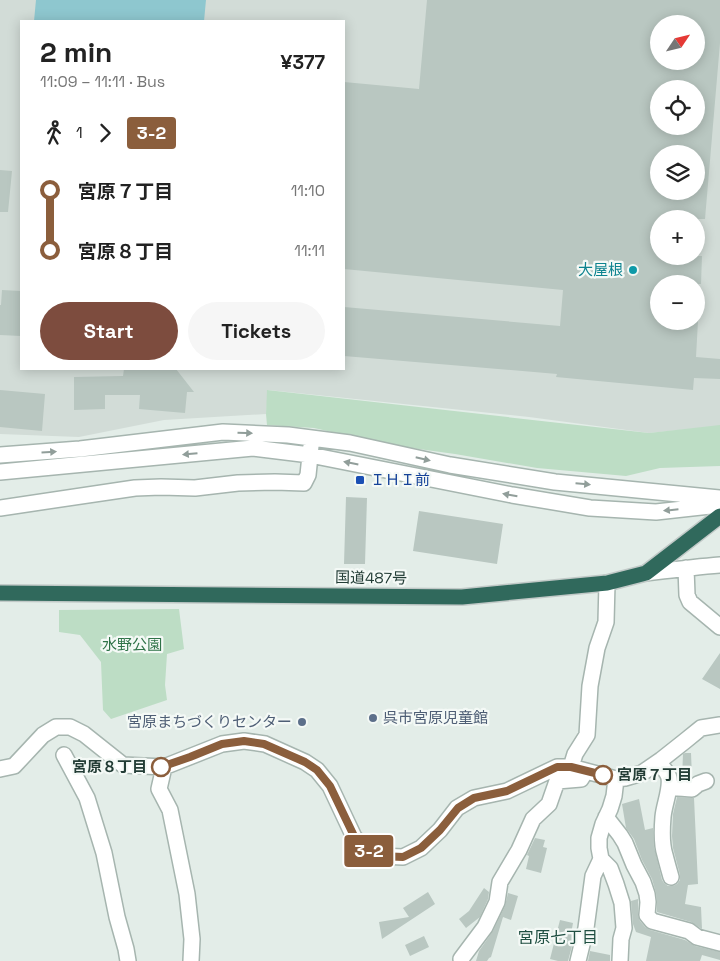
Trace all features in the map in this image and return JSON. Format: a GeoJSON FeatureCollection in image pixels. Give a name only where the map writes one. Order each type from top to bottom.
{"type":"FeatureCollection","features":[{"type":"Feature","properties":{"kind":"highway","name":"国道487号"},"geometry":{"type":"LineString","coordinates":[[0,593],[462,597],[607,583],[646,573],[720,516]]}},
{"type":"Feature","properties":{"kind":"street"},"geometry":{"type":"LineString","coordinates":[[0,455],[80,449],[223,432],[288,434],[350,443],[450,466],[555,482],[720,498]]}},
{"type":"Feature","properties":{"kind":"street"},"geometry":{"type":"LineString","coordinates":[[0,508],[135,488],[196,488],[275,482],[304,483],[308,475],[311,438]]}},
{"type":"Feature","properties":{"kind":"street"},"geometry":{"type":"LineString","coordinates":[[0,472],[253,448],[310,454],[512,495],[590,508],[656,512],[720,505]]}},
{"type":"Feature","properties":{"kind":"street"},"geometry":{"type":"LineString","coordinates":[[646,573],[720,565]]}},
{"type":"Feature","properties":{"kind":"street"},"geometry":{"type":"LineString","coordinates":[[686,568],[687,595],[690,602],[720,627]]}},
{"type":"Feature","properties":{"kind":"street"},"geometry":{"type":"LineString","coordinates":[[571,767],[575,754],[587,735],[590,686],[597,648],[606,622],[607,583]]}},
{"type":"Feature","properties":{"kind":"street"},"geometry":{"type":"LineString","coordinates":[[0,770],[14,766],[42,736],[56,727],[70,727],[84,734],[123,765],[164,767],[222,744],[244,741],[264,744],[305,762],[317,770],[330,786],[354,836],[367,850],[380,856],[403,857],[421,848],[440,830],[458,808],[474,798],[507,791],[557,767],[571,767],[616,779],[642,774],[701,728],[720,725]]}},
{"type":"Feature","properties":{"kind":"street"},"geometry":{"type":"LineString","coordinates":[[64,755],[87,798],[104,853],[128,961]]}},
{"type":"Feature","properties":{"kind":"street"},"geometry":{"type":"LineString","coordinates":[[658,762],[666,771],[669,779],[663,816],[662,837],[664,855],[671,878]]}},
{"type":"Feature","properties":{"kind":"street"},"geometry":{"type":"LineString","coordinates":[[164,767],[159,789],[170,810],[187,894],[192,939],[192,961]]}},
{"type":"Feature","properties":{"kind":"street"},"geometry":{"type":"LineString","coordinates":[[458,960],[485,927],[497,902],[500,882],[519,850],[533,819],[549,804],[557,781],[581,779],[586,771]]}},
{"type":"Feature","properties":{"kind":"street"},"geometry":{"type":"LineString","coordinates":[[616,779],[614,796],[599,838],[599,848],[602,859],[610,868],[622,903],[624,928],[621,939],[620,961]]}},
{"type":"Feature","properties":{"kind":"street"},"geometry":{"type":"LineString","coordinates":[[669,788],[677,786],[692,789],[706,781]]}},
{"type":"Feature","properties":{"kind":"street"},"geometry":{"type":"LineString","coordinates":[[606,817],[620,835],[644,882],[648,902],[647,915],[652,921],[689,931],[697,937],[720,943]]}},
{"type":"Feature","properties":{"kind":"street"},"geometry":{"type":"LineString","coordinates":[[578,961],[586,928],[593,876],[602,859]]}},
{"type":"Feature","properties":{"kind":"shaded area"},"geometry":{"type":"Polygon","coordinates":[[[0,0],[720,0],[720,426],[649,433],[529,417],[268,390],[266,414],[164,420],[79,437],[0,434],[0,0]]]}},
{"type":"Feature","properties":{"kind":"green space"},"geometry":{"type":"Polygon","coordinates":[[[267,390],[649,433],[720,425],[720,466],[660,468],[626,476],[537,468],[390,445],[314,428],[267,425],[267,390]]]}},
{"type":"Feature","properties":{"kind":"green space","name":"水野公園"},"geometry":{"type":"Polygon","coordinates":[[[179,609],[184,649],[167,654],[165,685],[167,700],[111,719],[103,710],[101,662],[80,635],[59,632],[59,610],[179,609]]]}},
{"type":"Feature","properties":{"kind":"water"},"geometry":{"type":"Polygon","coordinates":[[[36,0],[206,0],[204,20],[34,20],[36,0]]]}},
{"type":"Feature","properties":{"kind":"building"},"geometry":{"type":"Polygon","coordinates":[[[427,0],[720,0],[720,43],[705,219],[705,210],[650,210],[650,265],[702,265],[701,275],[650,275],[650,330],[698,330],[696,357],[720,359],[720,379],[694,378],[693,390],[556,377],[557,374],[345,356],[345,307],[560,326],[563,290],[345,269],[345,82],[419,89],[427,0]]]}},
{"type":"Feature","properties":{"kind":"building"},"geometry":{"type":"Polygon","coordinates":[[[0,170],[12,171],[8,212],[0,212],[0,170]]]}},
{"type":"Feature","properties":{"kind":"building"},"geometry":{"type":"Polygon","coordinates":[[[2,290],[20,291],[20,336],[0,335],[2,290]]]}},
{"type":"Feature","properties":{"kind":"building"},"geometry":{"type":"Polygon","coordinates":[[[124,370],[177,370],[194,392],[187,392],[185,413],[139,409],[140,395],[105,395],[105,409],[74,410],[74,377],[123,376],[124,370]]]}},
{"type":"Feature","properties":{"kind":"building"},"geometry":{"type":"Polygon","coordinates":[[[0,390],[45,394],[42,431],[0,427],[0,390]]]}},
{"type":"Feature","properties":{"kind":"building"},"geometry":{"type":"Polygon","coordinates":[[[346,497],[367,498],[365,564],[344,564],[346,497]]]}},
{"type":"Feature","properties":{"kind":"building"},"geometry":{"type":"Polygon","coordinates":[[[419,511],[503,524],[497,564],[413,551],[419,511]]]}},
{"type":"Feature","properties":{"kind":"building"},"geometry":{"type":"Polygon","coordinates":[[[720,653],[720,689],[702,679],[720,653]]]}},
{"type":"Feature","properties":{"kind":"building"},"geometry":{"type":"Polygon","coordinates":[[[691,753],[692,777],[689,780],[682,779],[683,754],[691,753]]]}},
{"type":"Feature","properties":{"kind":"building"},"geometry":{"type":"Polygon","coordinates":[[[677,797],[694,798],[698,884],[688,885],[685,904],[701,907],[702,929],[691,922],[657,912],[656,893],[652,879],[634,839],[626,828],[622,804],[639,799],[645,830],[653,828],[654,847],[662,880],[668,886],[677,884],[680,880],[680,875],[672,836],[673,814],[677,797]]]}},
{"type":"Feature","properties":{"kind":"building"},"geometry":{"type":"Polygon","coordinates":[[[535,838],[545,840],[543,847],[547,848],[541,873],[526,869],[529,856],[527,855],[535,838]]]}},
{"type":"Feature","properties":{"kind":"building"},"geometry":{"type":"Polygon","coordinates":[[[484,888],[489,892],[480,917],[466,928],[459,919],[469,911],[484,888]]]}},
{"type":"Feature","properties":{"kind":"building"},"geometry":{"type":"Polygon","coordinates":[[[428,892],[435,904],[382,939],[379,922],[409,917],[403,908],[428,892]]]}},
{"type":"Feature","properties":{"kind":"building"},"geometry":{"type":"Polygon","coordinates":[[[508,893],[518,896],[511,920],[503,917],[491,957],[487,961],[476,961],[479,951],[493,931],[505,906],[508,893]]]}},
{"type":"Feature","properties":{"kind":"building"},"geometry":{"type":"Polygon","coordinates":[[[638,899],[638,915],[645,927],[685,940],[695,946],[720,952],[720,960],[702,955],[700,961],[646,961],[651,937],[636,932],[633,924],[631,901],[638,899]]]}},
{"type":"Feature","properties":{"kind":"building"},"geometry":{"type":"Polygon","coordinates":[[[560,920],[573,923],[571,934],[575,935],[568,961],[550,959],[560,920]]]}},
{"type":"Feature","properties":{"kind":"building"},"geometry":{"type":"Polygon","coordinates":[[[424,936],[429,947],[410,956],[405,945],[424,936]]]}},
{"type":"Feature","properties":{"kind":"building"},"geometry":{"type":"Polygon","coordinates":[[[590,951],[610,955],[610,961],[588,961],[590,951]]]}},
{"type":"Feature","properties":{"kind":"bus line","name":"3-2"},"geometry":{"type":"LineString","coordinates":[[161,767],[222,744],[244,741],[264,744],[305,762],[317,770],[330,786],[354,836],[367,850],[380,856],[403,857],[421,848],[440,830],[458,808],[474,798],[507,791],[557,767],[571,767],[603,775]]}},
{"type":"Feature","properties":{"kind":"place","name":"大屋根"},"geometry":{"type":"Point","coordinates":[633,270]}},
{"type":"Feature","properties":{"kind":"place","name":"ＩＨＩ前"},"geometry":{"type":"Point","coordinates":[360,480]}},
{"type":"Feature","properties":{"kind":"place","name":"呉市宮原児童館"},"geometry":{"type":"Point","coordinates":[373,718]}},
{"type":"Feature","properties":{"kind":"place","name":"宮原まちづくりセンター"},"geometry":{"type":"Point","coordinates":[302,722]}},
{"type":"Feature","properties":{"kind":"place","name":"宮原８丁目"},"geometry":{"type":"Point","coordinates":[161,767]}},
{"type":"Feature","properties":{"kind":"place","name":"宮原７丁目"},"geometry":{"type":"Point","coordinates":[603,775]}},
{"type":"Feature","properties":{"kind":"district","name":"宮原七丁目"},"geometry":{"type":"Point","coordinates":[558,937]}}]}
